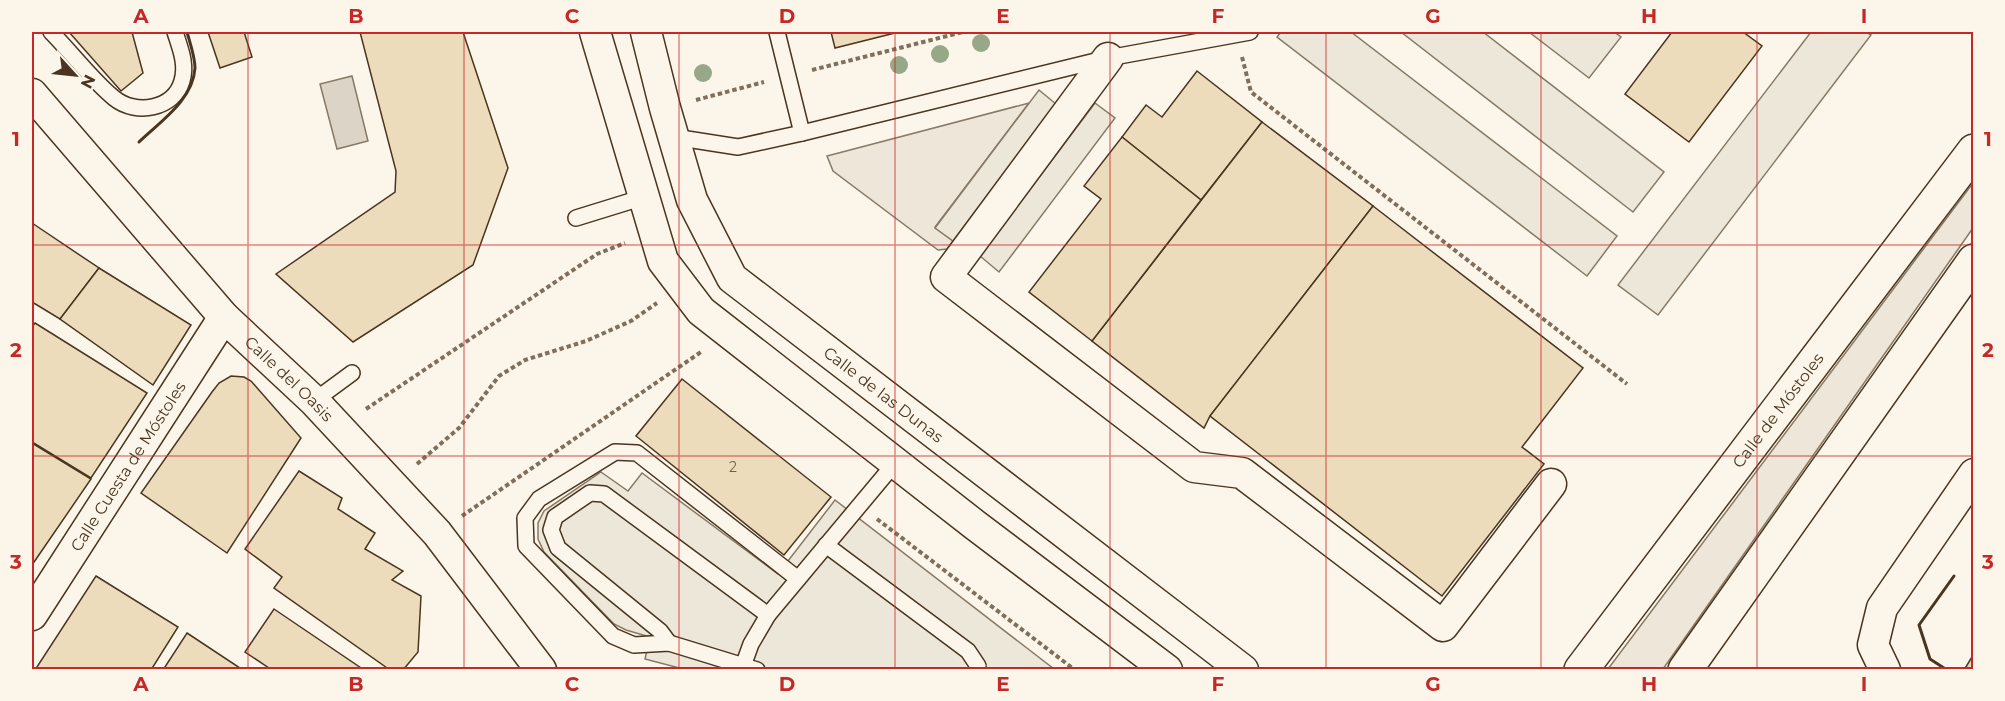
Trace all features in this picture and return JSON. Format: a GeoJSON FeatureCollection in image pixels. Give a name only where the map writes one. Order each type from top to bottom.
{"type":"FeatureCollection","features":[{"type":"Feature","properties":{"kind":"main road","name":"Calle de Móstoles"},"geometry":{"type":"LineString","coordinates":[[1581,669],[1974,151]]}},
{"type":"Feature","properties":{"kind":"main road"},"geometry":{"type":"LineString","coordinates":[[1685,669],[1974,261]]}},
{"type":"Feature","properties":{"kind":"street"},"geometry":{"type":"LineString","coordinates":[[595,32],[663,261],[701,311],[895,463],[1167,669]]}},
{"type":"Feature","properties":{"kind":"street","name":"Calle de las Dunas"},"geometry":{"type":"LineString","coordinates":[[646,32],[692,200],[732,278],[1244,669]]}},
{"type":"Feature","properties":{"kind":"street"},"geometry":{"type":"LineString","coordinates":[[1108,58],[946,277],[1194,467],[1242,473],[1443,626],[1551,484]]}},
{"type":"Feature","properties":{"kind":"street","name":"Calle del Oasis"},"geometry":{"type":"LineString","coordinates":[[32,94],[224,317],[314,401],[437,533],[541,669]]}},
{"type":"Feature","properties":{"kind":"street","name":"Calle Cuesta de Móstoles"},"geometry":{"type":"LineString","coordinates":[[32,615],[224,317]]}},
{"type":"Feature","properties":{"kind":"street"},"geometry":{"type":"LineString","coordinates":[[1879,657],[1882,608],[1974,474]]}},
{"type":"Feature","properties":{"kind":"lane"},"geometry":{"type":"LineString","coordinates":[[51,32],[116,100],[136,108],[157,107],[172,98],[182,81],[184,63],[175,32]]}},
{"type":"Feature","properties":{"kind":"lane"},"geometry":{"type":"LineString","coordinates":[[777,32],[802,133]]}},
{"type":"Feature","properties":{"kind":"lane"},"geometry":{"type":"LineString","coordinates":[[674,137],[738,147],[1108,58],[1243,32]]}},
{"type":"Feature","properties":{"kind":"lane"},"geometry":{"type":"LineString","coordinates":[[576,218],[644,197]]}},
{"type":"Feature","properties":{"kind":"lane"},"geometry":{"type":"LineString","coordinates":[[314,401],[352,374]]}},
{"type":"Feature","properties":{"kind":"lane"},"geometry":{"type":"LineString","coordinates":[[798,579],[637,453],[615,452],[539,499],[525,518],[526,546],[614,636],[634,645],[669,644],[750,668],[751,644],[768,615],[895,463]]}},
{"type":"Feature","properties":{"kind":"lane"},"geometry":{"type":"LineString","coordinates":[[669,644],[660,631],[558,548],[551,530],[555,517],[590,493],[604,494],[768,615]]}},
{"type":"Feature","properties":{"kind":"lane"},"geometry":{"type":"LineString","coordinates":[[826,545],[968,651],[978,666],[977,669]]}},
{"type":"Feature","properties":{"kind":"path"},"geometry":{"type":"LineString","coordinates":[[1243,32],[1251,92],[1627,384]]}},
{"type":"Feature","properties":{"kind":"path"},"geometry":{"type":"LineString","coordinates":[[338,428],[597,254],[654,231]]}},
{"type":"Feature","properties":{"kind":"path"},"geometry":{"type":"LineString","coordinates":[[392,485],[459,428],[499,376],[525,360],[586,341],[630,321],[682,286]]}},
{"type":"Feature","properties":{"kind":"path"},"geometry":{"type":"LineString","coordinates":[[437,533],[728,333]]}},
{"type":"Feature","properties":{"kind":"path"},"geometry":{"type":"LineString","coordinates":[[859,506],[1075,669]]}},
{"type":"Feature","properties":{"kind":"shaded area"},"geometry":{"type":"Polygon","coordinates":[[[1281,32],[1351,32],[1617,236],[1587,276],[1277,37],[1281,32]]]}},
{"type":"Feature","properties":{"kind":"shaded area"},"geometry":{"type":"Polygon","coordinates":[[[1401,32],[1483,32],[1664,172],[1633,212],[1401,32]]]}},
{"type":"Feature","properties":{"kind":"shaded area"},"geometry":{"type":"Polygon","coordinates":[[[1529,32],[1614,32],[1621,37],[1589,78],[1529,32]]]}},
{"type":"Feature","properties":{"kind":"shaded area"},"geometry":{"type":"Polygon","coordinates":[[[1811,32],[1866,32],[1871,35],[1658,315],[1618,285],[1811,32]]]}},
{"type":"Feature","properties":{"kind":"shaded area"},"geometry":{"type":"Polygon","coordinates":[[[352,76],[368,141],[337,149],[320,84],[352,76]]]}},
{"type":"Feature","properties":{"kind":"shaded area"},"geometry":{"type":"Polygon","coordinates":[[[1039,90],[1056,104],[953,241],[935,228],[1039,90]]]}},
{"type":"Feature","properties":{"kind":"shaded area"},"geometry":{"type":"Polygon","coordinates":[[[1029,103],[935,227],[953,241],[947,249],[938,250],[833,171],[827,156],[1029,103]]]}},
{"type":"Feature","properties":{"kind":"shaded area"},"geometry":{"type":"Polygon","coordinates":[[[1095,103],[1115,118],[999,272],[980,256],[1095,103]]]}},
{"type":"Feature","properties":{"kind":"shaded area"},"geometry":{"type":"Polygon","coordinates":[[[1973,183],[1973,228],[1663,669],[1608,669],[1973,183]]]}},
{"type":"Feature","properties":{"kind":"shaded area"},"geometry":{"type":"Polygon","coordinates":[[[601,472],[628,491],[642,473],[778,574],[835,500],[1054,669],[687,670],[645,659],[650,637],[614,624],[544,552],[538,539],[538,523],[544,511],[601,472]]]}},
{"type":"Feature","properties":{"kind":"building"},"geometry":{"type":"Polygon","coordinates":[[[69,32],[132,32],[143,73],[121,91],[69,32]]]}},
{"type":"Feature","properties":{"kind":"building"},"geometry":{"type":"Polygon","coordinates":[[[208,32],[244,32],[252,57],[220,68],[208,32]]]}},
{"type":"Feature","properties":{"kind":"building"},"geometry":{"type":"Polygon","coordinates":[[[360,32],[463,32],[508,168],[473,265],[353,342],[276,274],[395,192],[396,171],[360,32]]]}},
{"type":"Feature","properties":{"kind":"building"},"geometry":{"type":"Polygon","coordinates":[[[831,32],[899,32],[835,48],[831,32]]]}},
{"type":"Feature","properties":{"kind":"building"},"geometry":{"type":"Polygon","coordinates":[[[1672,32],[1743,32],[1762,46],[1689,142],[1625,94],[1672,32]]]}},
{"type":"Feature","properties":{"kind":"building"},"geometry":{"type":"Polygon","coordinates":[[[1197,71],[1262,122],[1201,200],[1122,137],[1146,105],[1162,117],[1197,71]]]}},
{"type":"Feature","properties":{"kind":"building"},"geometry":{"type":"Polygon","coordinates":[[[1262,122],[1373,206],[1210,416],[1204,428],[1092,341],[1262,122]]]}},
{"type":"Feature","properties":{"kind":"building"},"geometry":{"type":"Polygon","coordinates":[[[1122,137],[1201,200],[1092,341],[1029,292],[1101,199],[1084,186],[1122,137]]]}},
{"type":"Feature","properties":{"kind":"building"},"geometry":{"type":"Polygon","coordinates":[[[1373,206],[1583,368],[1522,447],[1544,464],[1442,596],[1210,416],[1373,206]]]}},
{"type":"Feature","properties":{"kind":"building"},"geometry":{"type":"Polygon","coordinates":[[[32,223],[99,268],[60,319],[32,302],[32,223]]]}},
{"type":"Feature","properties":{"kind":"building"},"geometry":{"type":"Polygon","coordinates":[[[99,268],[191,325],[153,385],[60,319],[99,268]]]}},
{"type":"Feature","properties":{"kind":"building"},"geometry":{"type":"Polygon","coordinates":[[[35,323],[147,393],[91,478],[32,442],[32,327],[35,323]]]}},
{"type":"Feature","properties":{"kind":"building"},"geometry":{"type":"Polygon","coordinates":[[[231,376],[244,377],[251,381],[301,438],[227,553],[141,493],[212,392],[219,383],[231,376]]]}},
{"type":"Feature","properties":{"kind":"building"},"geometry":{"type":"Polygon","coordinates":[[[682,379],[831,497],[784,555],[636,436],[682,379]]]}},
{"type":"Feature","properties":{"kind":"building"},"geometry":{"type":"Polygon","coordinates":[[[32,443],[91,479],[32,565],[32,443]]]}},
{"type":"Feature","properties":{"kind":"building"},"geometry":{"type":"Polygon","coordinates":[[[299,471],[342,498],[338,509],[375,533],[365,549],[403,571],[392,580],[421,596],[418,652],[403,670],[390,670],[274,588],[282,577],[245,549],[299,471]]]}},
{"type":"Feature","properties":{"kind":"building"},"geometry":{"type":"Polygon","coordinates":[[[96,576],[178,627],[151,670],[35,670],[96,576]]]}},
{"type":"Feature","properties":{"kind":"building"},"geometry":{"type":"Polygon","coordinates":[[[274,609],[364,670],[272,670],[245,652],[274,609]]]}},
{"type":"Feature","properties":{"kind":"building"},"geometry":{"type":"Polygon","coordinates":[[[187,633],[243,670],[163,670],[187,633]]]}},
{"type":"Feature","properties":{"kind":"building"},"geometry":{"type":"Polygon","coordinates":[[[1972,657],[1974,670],[1964,670],[1972,657]]]}},
{"type":"Feature","properties":{"kind":"wall"},"geometry":{"type":"LineString","coordinates":[[139,142],[182,100],[193,80],[195,68],[187,32]]}},
{"type":"Feature","properties":{"kind":"wall"},"geometry":{"type":"LineString","coordinates":[[1947,670],[1930,659],[1919,625],[1954,576]]}}]}
